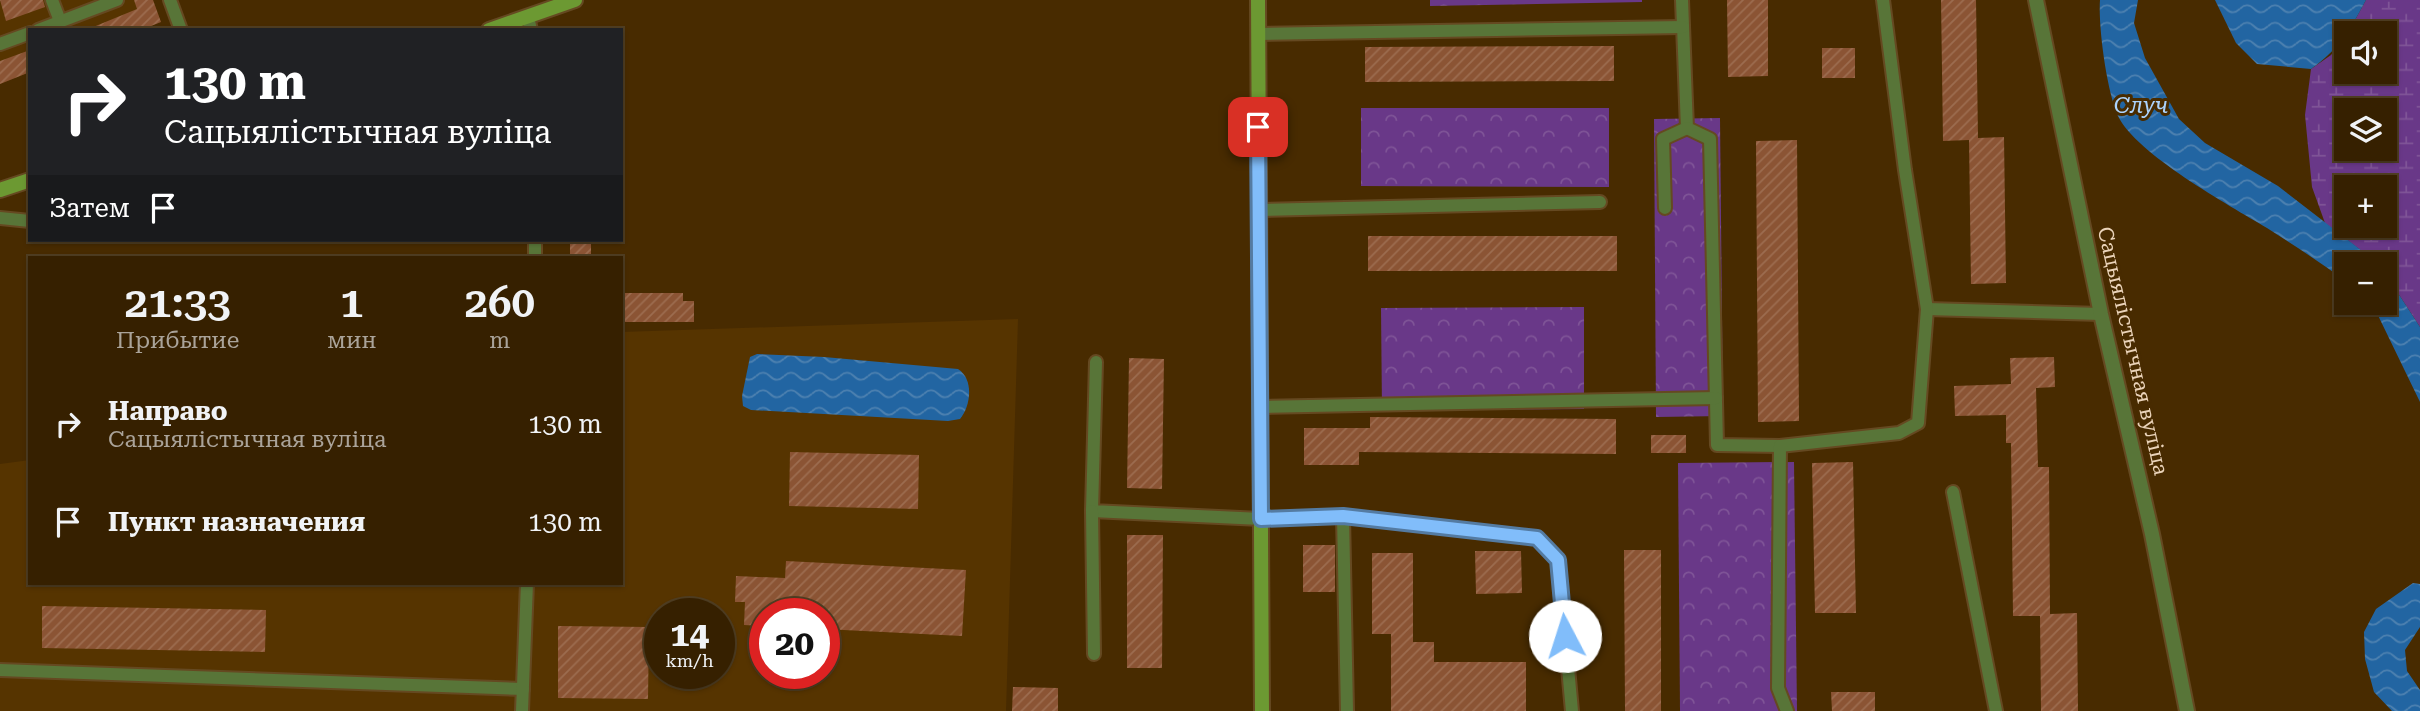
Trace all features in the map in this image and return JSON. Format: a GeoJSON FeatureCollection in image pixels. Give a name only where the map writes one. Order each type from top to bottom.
{"type":"FeatureCollection","features":[{"type":"Feature","properties":{"kind":"main road"},"geometry":{"type":"LineString","coordinates":[[502,28],[529,24],[575,0]]}},
{"type":"Feature","properties":{"kind":"main road"},"geometry":{"type":"LineString","coordinates":[[1258,0],[1262,711]]}},
{"type":"Feature","properties":{"kind":"main road"},"geometry":{"type":"LineString","coordinates":[[0,190],[28,181]]}},
{"type":"Feature","properties":{"kind":"street","name":"Сацыялістычная вуліца"},"geometry":{"type":"LineString","coordinates":[[2036,0],[2101,314],[2152,534],[2187,711]]}},
{"type":"Feature","properties":{"kind":"lane"},"geometry":{"type":"LineString","coordinates":[[52,0],[61,21]]}},
{"type":"Feature","properties":{"kind":"lane"},"geometry":{"type":"LineString","coordinates":[[43,28],[117,0]]}},
{"type":"Feature","properties":{"kind":"lane"},"geometry":{"type":"LineString","coordinates":[[170,0],[180,28]]}},
{"type":"Feature","properties":{"kind":"lane"},"geometry":{"type":"LineString","coordinates":[[1682,0],[1687,128]]}},
{"type":"Feature","properties":{"kind":"lane"},"geometry":{"type":"LineString","coordinates":[[1687,128],[1710,139],[1717,445],[1780,446],[1899,433],[1917,423],[1927,309],[1905,170],[1883,0]]}},
{"type":"Feature","properties":{"kind":"lane"},"geometry":{"type":"LineString","coordinates":[[1258,34],[1683,27]]}},
{"type":"Feature","properties":{"kind":"lane"},"geometry":{"type":"LineString","coordinates":[[0,44],[28,34]]}},
{"type":"Feature","properties":{"kind":"lane"},"geometry":{"type":"LineString","coordinates":[[1665,208],[1663,139],[1687,128]]}},
{"type":"Feature","properties":{"kind":"lane"},"geometry":{"type":"LineString","coordinates":[[1259,210],[1600,202]]}},
{"type":"Feature","properties":{"kind":"lane"},"geometry":{"type":"LineString","coordinates":[[0,218],[28,221]]}},
{"type":"Feature","properties":{"kind":"lane"},"geometry":{"type":"LineString","coordinates":[[1927,309],[2101,314]]}},
{"type":"Feature","properties":{"kind":"lane"},"geometry":{"type":"LineString","coordinates":[[1094,654],[1092,511],[1096,362]]}},
{"type":"Feature","properties":{"kind":"lane"},"geometry":{"type":"LineString","coordinates":[[1260,407],[1716,398]]}},
{"type":"Feature","properties":{"kind":"lane"},"geometry":{"type":"LineString","coordinates":[[1780,446],[1778,688],[1787,711]]}},
{"type":"Feature","properties":{"kind":"lane"},"geometry":{"type":"LineString","coordinates":[[1953,492],[1996,711]]}},
{"type":"Feature","properties":{"kind":"lane"},"geometry":{"type":"LineString","coordinates":[[1092,511],[1261,519],[1343,516],[1537,538],[1558,560],[1572,711]]}},
{"type":"Feature","properties":{"kind":"lane"},"geometry":{"type":"LineString","coordinates":[[1343,516],[1347,711]]}},
{"type":"Feature","properties":{"kind":"lane"},"geometry":{"type":"LineString","coordinates":[[522,711],[527,585]]}},
{"type":"Feature","properties":{"kind":"lane"},"geometry":{"type":"LineString","coordinates":[[0,681],[0,669],[523,689]]}},
{"type":"Feature","properties":{"kind":"shaded area"},"geometry":{"type":"Polygon","coordinates":[[[0,0],[153,0],[161,22],[146,28],[28,28],[28,73],[0,84],[0,0]]]}},
{"type":"Feature","properties":{"kind":"shaded area"},"geometry":{"type":"Polygon","coordinates":[[[1018,319],[1006,711],[0,711],[0,464],[28,460],[28,585],[623,585],[623,332],[1018,319]]]}},
{"type":"Feature","properties":{"kind":"green space"},"geometry":{"type":"Polygon","coordinates":[[[1430,0],[1642,0],[1642,2],[1430,6],[1430,0]]]}},
{"type":"Feature","properties":{"kind":"green space"},"geometry":{"type":"Polygon","coordinates":[[[2366,0],[2420,0],[2420,327],[2397,292],[2397,252],[2363,252],[2345,238],[2397,238],[2397,175],[2334,175],[2334,230],[2325,223],[2312,187],[2305,115],[2311,69],[2334,51],[2334,84],[2397,84],[2397,21],[2355,21],[2366,0]]]}},
{"type":"Feature","properties":{"kind":"green space"},"geometry":{"type":"Polygon","coordinates":[[[1361,108],[1609,108],[1609,187],[1361,186],[1361,108]]]}},
{"type":"Feature","properties":{"kind":"green space"},"geometry":{"type":"Polygon","coordinates":[[[1720,118],[1723,416],[1656,417],[1654,119],[1720,118]]]}},
{"type":"Feature","properties":{"kind":"green space"},"geometry":{"type":"Polygon","coordinates":[[[1584,307],[1584,409],[1382,411],[1381,308],[1584,307]]]}},
{"type":"Feature","properties":{"kind":"green space"},"geometry":{"type":"Polygon","coordinates":[[[1794,462],[1797,711],[1680,711],[1678,463],[1794,462]]]}},
{"type":"Feature","properties":{"kind":"water","name":"Случ"},"geometry":{"type":"Polygon","coordinates":[[[2100,0],[2138,0],[2134,23],[2145,58],[2179,119],[2205,143],[2278,186],[2334,229],[2334,238],[2345,238],[2363,252],[2334,252],[2334,273],[2277,234],[2185,178],[2144,146],[2128,131],[2118,116],[2110,92],[2100,26],[2100,0]]]}},
{"type":"Feature","properties":{"kind":"water"},"geometry":{"type":"Polygon","coordinates":[[[2215,0],[2366,0],[2355,21],[2334,21],[2334,48],[2311,69],[2257,64],[2236,43],[2215,0]]]}},
{"type":"Feature","properties":{"kind":"water"},"geometry":{"type":"Polygon","coordinates":[[[2397,292],[2420,327],[2420,402],[2378,315],[2397,315],[2397,292]]]}},
{"type":"Feature","properties":{"kind":"water"},"geometry":{"type":"Polygon","coordinates":[[[757,354],[958,369],[967,379],[969,386],[967,407],[960,419],[948,421],[751,410],[743,406],[742,396],[750,357],[757,354]]]}},
{"type":"Feature","properties":{"kind":"water"},"geometry":{"type":"Polygon","coordinates":[[[2413,583],[2420,584],[2420,627],[2405,650],[2407,671],[2420,690],[2420,711],[2392,711],[2374,692],[2365,659],[2364,632],[2376,609],[2413,583]]]}},
{"type":"Feature","properties":{"kind":"building"},"geometry":{"type":"Polygon","coordinates":[[[0,0],[43,0],[45,7],[6,21],[0,0]]]}},
{"type":"Feature","properties":{"kind":"building"},"geometry":{"type":"Polygon","coordinates":[[[134,0],[153,0],[161,22],[146,28],[91,28],[137,9],[134,0]]]}},
{"type":"Feature","properties":{"kind":"building"},"geometry":{"type":"Polygon","coordinates":[[[1727,0],[1768,0],[1768,76],[1728,77],[1727,0]]]}},
{"type":"Feature","properties":{"kind":"building"},"geometry":{"type":"Polygon","coordinates":[[[1941,0],[1976,0],[1978,138],[2004,137],[2006,283],[1971,284],[1969,140],[1943,141],[1941,0]]]}},
{"type":"Feature","properties":{"kind":"building"},"geometry":{"type":"Polygon","coordinates":[[[1614,46],[1614,81],[1365,82],[1365,47],[1614,46]]]}},
{"type":"Feature","properties":{"kind":"building"},"geometry":{"type":"Polygon","coordinates":[[[1822,48],[1855,48],[1855,78],[1822,78],[1822,48]]]}},
{"type":"Feature","properties":{"kind":"building"},"geometry":{"type":"Polygon","coordinates":[[[28,51],[28,73],[0,84],[0,61],[28,51]]]}},
{"type":"Feature","properties":{"kind":"building"},"geometry":{"type":"Polygon","coordinates":[[[1797,140],[1799,421],[1758,422],[1756,141],[1797,140]]]}},
{"type":"Feature","properties":{"kind":"building"},"geometry":{"type":"Polygon","coordinates":[[[1368,236],[1617,236],[1617,271],[1368,271],[1368,236]]]}},
{"type":"Feature","properties":{"kind":"building"},"geometry":{"type":"Polygon","coordinates":[[[570,242],[591,242],[591,256],[570,256],[570,242]]]}},
{"type":"Feature","properties":{"kind":"building"},"geometry":{"type":"Polygon","coordinates":[[[623,293],[683,293],[683,301],[694,301],[694,322],[623,322],[623,293]]]}},
{"type":"Feature","properties":{"kind":"building"},"geometry":{"type":"Polygon","coordinates":[[[2054,357],[2055,387],[2036,388],[2038,467],[2049,467],[2050,614],[2077,613],[2078,711],[2041,711],[2040,616],[2013,616],[2011,443],[2006,443],[2006,415],[1955,416],[1954,386],[2011,384],[2010,358],[2054,357]]]}},
{"type":"Feature","properties":{"kind":"building"},"geometry":{"type":"Polygon","coordinates":[[[1129,358],[1164,359],[1162,489],[1127,488],[1129,358]]]}},
{"type":"Feature","properties":{"kind":"building"},"geometry":{"type":"Polygon","coordinates":[[[1370,417],[1616,419],[1616,454],[1359,452],[1359,465],[1304,465],[1304,428],[1370,428],[1370,417]]]}},
{"type":"Feature","properties":{"kind":"building"},"geometry":{"type":"Polygon","coordinates":[[[1651,435],[1686,435],[1686,453],[1651,453],[1651,435]]]}},
{"type":"Feature","properties":{"kind":"building"},"geometry":{"type":"Polygon","coordinates":[[[790,452],[919,455],[918,509],[789,506],[790,452]]]}},
{"type":"Feature","properties":{"kind":"building"},"geometry":{"type":"Polygon","coordinates":[[[1853,462],[1856,613],[1815,613],[1812,463],[1853,462]]]}},
{"type":"Feature","properties":{"kind":"building"},"geometry":{"type":"Polygon","coordinates":[[[1127,535],[1163,535],[1162,668],[1127,668],[1127,535]]]}},
{"type":"Feature","properties":{"kind":"building"},"geometry":{"type":"Polygon","coordinates":[[[1303,545],[1335,545],[1335,592],[1303,592],[1303,545]]]}},
{"type":"Feature","properties":{"kind":"building"},"geometry":{"type":"Polygon","coordinates":[[[1624,550],[1661,550],[1661,711],[1625,711],[1624,550]]]}},
{"type":"Feature","properties":{"kind":"building"},"geometry":{"type":"Polygon","coordinates":[[[1475,551],[1521,551],[1522,593],[1476,594],[1475,551]]]}},
{"type":"Feature","properties":{"kind":"building"},"geometry":{"type":"Polygon","coordinates":[[[1372,553],[1413,553],[1413,642],[1434,642],[1434,662],[1526,662],[1526,711],[1391,711],[1391,634],[1372,634],[1372,553]]]}},
{"type":"Feature","properties":{"kind":"building"},"geometry":{"type":"Polygon","coordinates":[[[786,561],[966,570],[962,636],[840,630],[840,598],[749,598],[749,625],[744,625],[745,602],[735,602],[736,576],[785,578],[786,561]]]}},
{"type":"Feature","properties":{"kind":"building"},"geometry":{"type":"Polygon","coordinates":[[[42,606],[266,610],[265,652],[42,648],[42,606]]]}},
{"type":"Feature","properties":{"kind":"building"},"geometry":{"type":"Polygon","coordinates":[[[558,626],[644,627],[644,689],[648,689],[648,699],[558,698],[558,626]]]}},
{"type":"Feature","properties":{"kind":"building"},"geometry":{"type":"Polygon","coordinates":[[[1013,687],[1058,688],[1058,711],[1012,711],[1013,687]]]}},
{"type":"Feature","properties":{"kind":"building"},"geometry":{"type":"Polygon","coordinates":[[[1831,692],[1875,692],[1875,711],[1832,711],[1831,692]]]}},
{"type":"Feature","properties":{"kind":"route"},"geometry":{"type":"LineString","coordinates":[[1258,127],[1261,519],[1343,516],[1537,538],[1558,560],[1565,636]]}}]}
